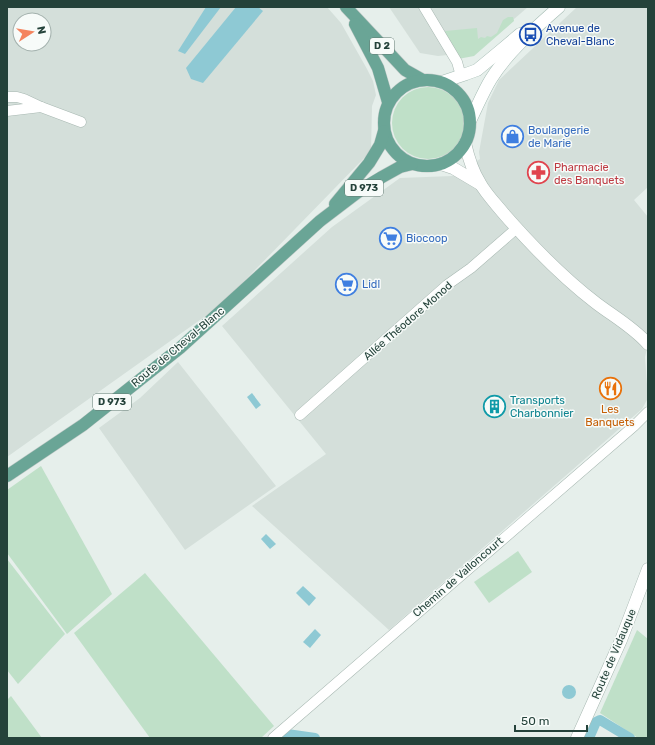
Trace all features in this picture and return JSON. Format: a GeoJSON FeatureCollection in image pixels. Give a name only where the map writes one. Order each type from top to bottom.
{"type":"FeatureCollection","features":[{"type":"Feature","properties":{"kind":"main road","name":"D 2"},"geometry":{"type":"LineString","coordinates":[[346,8],[405,70],[421,79]]}},
{"type":"Feature","properties":{"kind":"main road","name":"D 2"},"geometry":{"type":"LineString","coordinates":[[346,8],[378,68],[388,102]]}},
{"type":"Feature","properties":{"kind":"main road"},"geometry":{"type":"LineString","coordinates":[[432,79],[451,86],[459,93],[465,101],[469,111],[470,121],[470,129],[465,143],[459,152],[451,159],[441,164],[422,166],[412,164],[394,151],[388,142],[384,131],[383,121],[388,102],[399,89],[413,81],[432,79]]}},
{"type":"Feature","properties":{"kind":"main road","name":"D 973"},"geometry":{"type":"LineString","coordinates":[[320,221],[369,163],[380,145],[384,131]]}},
{"type":"Feature","properties":{"kind":"main road","name":"D 973"},"geometry":{"type":"LineString","coordinates":[[320,221],[362,189],[400,167],[412,164]]}},
{"type":"Feature","properties":{"kind":"main road","name":"Route de Cheval-Blanc"},"geometry":{"type":"LineString","coordinates":[[7,476],[83,425],[156,368],[320,221]]}},
{"type":"Feature","properties":{"kind":"street"},"geometry":{"type":"LineString","coordinates":[[424,7],[457,62],[461,76]]}},
{"type":"Feature","properties":{"kind":"street"},"geometry":{"type":"LineString","coordinates":[[442,82],[477,70],[551,7]]}},
{"type":"Feature","properties":{"kind":"street"},"geometry":{"type":"LineString","coordinates":[[470,121],[480,99],[497,71],[518,46],[559,7]]}},
{"type":"Feature","properties":{"kind":"street"},"geometry":{"type":"LineString","coordinates":[[7,98],[17,97],[24,99],[81,122]]}},
{"type":"Feature","properties":{"kind":"street"},"geometry":{"type":"LineString","coordinates":[[7,111],[41,107]]}},
{"type":"Feature","properties":{"kind":"street"},"geometry":{"type":"LineString","coordinates":[[465,143],[467,152],[480,184],[535,249],[595,302],[645,338]]}},
{"type":"Feature","properties":{"kind":"street"},"geometry":{"type":"LineString","coordinates":[[441,164],[458,171],[480,184]]}},
{"type":"Feature","properties":{"kind":"street","name":"Allée Théodore Monod"},"geometry":{"type":"LineString","coordinates":[[300,415],[441,291],[471,268],[516,228]]}},
{"type":"Feature","properties":{"kind":"street","name":"Chemin de Valloncourt"},"geometry":{"type":"LineString","coordinates":[[273,738],[646,414]]}},
{"type":"Feature","properties":{"kind":"street","name":"Route de Vidauque"},"geometry":{"type":"LineString","coordinates":[[577,738],[621,640],[648,569]]}},
{"type":"Feature","properties":{"kind":"shaded area"},"geometry":{"type":"Polygon","coordinates":[[[7,7],[327,7],[341,23],[373,81],[376,95],[372,106],[371,151],[221,305],[7,457],[7,7]]]}},
{"type":"Feature","properties":{"kind":"shaded area"},"geometry":{"type":"Polygon","coordinates":[[[389,7],[528,7],[476,52],[438,56],[420,53],[389,7]]]}},
{"type":"Feature","properties":{"kind":"shaded area"},"geometry":{"type":"Polygon","coordinates":[[[577,7],[648,7],[648,187],[634,200],[648,217],[648,344],[645,357],[648,398],[642,409],[389,630],[252,506],[326,454],[222,326],[332,227],[400,178],[452,176],[480,159],[479,152],[488,103],[499,80],[577,7]]]}},
{"type":"Feature","properties":{"kind":"shaded area"},"geometry":{"type":"Polygon","coordinates":[[[178,362],[276,486],[185,550],[99,428],[140,398],[178,362]]]}},
{"type":"Feature","properties":{"kind":"green space"},"geometry":{"type":"Polygon","coordinates":[[[508,17],[513,17],[514,21],[474,56],[458,59],[443,32],[477,28],[478,39],[481,37],[485,38],[487,36],[491,37],[497,33],[503,20],[508,17]]]}},
{"type":"Feature","properties":{"kind":"green space"},"geometry":{"type":"Polygon","coordinates":[[[428,87],[448,93],[458,103],[464,123],[458,143],[448,153],[428,159],[408,153],[398,143],[392,123],[398,103],[408,93],[428,87]]]}},
{"type":"Feature","properties":{"kind":"green space"},"geometry":{"type":"Polygon","coordinates":[[[41,466],[112,594],[67,634],[7,553],[7,490],[41,466]]]}},
{"type":"Feature","properties":{"kind":"green space"},"geometry":{"type":"Polygon","coordinates":[[[518,551],[532,572],[489,603],[474,582],[518,551]]]}},
{"type":"Feature","properties":{"kind":"green space"},"geometry":{"type":"Polygon","coordinates":[[[7,559],[65,634],[18,684],[7,670],[7,559]]]}},
{"type":"Feature","properties":{"kind":"green space"},"geometry":{"type":"Polygon","coordinates":[[[145,573],[274,726],[261,738],[150,738],[74,633],[145,573]]]}},
{"type":"Feature","properties":{"kind":"green space"},"geometry":{"type":"Polygon","coordinates":[[[637,630],[648,639],[648,738],[638,738],[600,713],[637,630]]]}},
{"type":"Feature","properties":{"kind":"green space"},"geometry":{"type":"Polygon","coordinates":[[[11,696],[42,738],[7,738],[7,700],[11,696]]]}},
{"type":"Feature","properties":{"kind":"water"},"geometry":{"type":"Polygon","coordinates":[[[206,7],[221,7],[185,54],[178,51],[206,7]]]}},
{"type":"Feature","properties":{"kind":"water"},"geometry":{"type":"Polygon","coordinates":[[[236,7],[258,7],[263,11],[203,83],[191,79],[186,68],[236,7]]]}},
{"type":"Feature","properties":{"kind":"water"},"geometry":{"type":"Polygon","coordinates":[[[252,393],[261,405],[256,409],[247,397],[252,393]]]}},
{"type":"Feature","properties":{"kind":"water"},"geometry":{"type":"Polygon","coordinates":[[[266,534],[276,544],[270,549],[261,539],[266,534]]]}},
{"type":"Feature","properties":{"kind":"water"},"geometry":{"type":"Polygon","coordinates":[[[303,586],[316,598],[309,606],[296,593],[303,586]]]}},
{"type":"Feature","properties":{"kind":"water"},"geometry":{"type":"Polygon","coordinates":[[[315,629],[321,635],[310,648],[303,642],[315,629]]]}},
{"type":"Feature","properties":{"kind":"water"},"geometry":{"type":"Polygon","coordinates":[[[569,685],[574,687],[576,692],[574,697],[569,699],[564,697],[562,692],[564,687],[569,685]]]}},
{"type":"Feature","properties":{"kind":"waterway"},"geometry":{"type":"LineString","coordinates":[[589,738],[596,722],[600,720],[630,738]]}},
{"type":"Feature","properties":{"kind":"waterway"},"geometry":{"type":"LineString","coordinates":[[283,738],[287,734],[315,738]]}},
{"type":"Feature","properties":{"kind":"place","name":"Avenue de Cheval-Blanc"},"geometry":{"type":"Point","coordinates":[530,34]}},
{"type":"Feature","properties":{"kind":"place","name":"Boulangerie de Marie"},"geometry":{"type":"Point","coordinates":[513,136]}},
{"type":"Feature","properties":{"kind":"place","name":"Pharmacie des Banquets"},"geometry":{"type":"Point","coordinates":[538,173]}},
{"type":"Feature","properties":{"kind":"place","name":"Biocoop"},"geometry":{"type":"Point","coordinates":[390,238]}},
{"type":"Feature","properties":{"kind":"place","name":"Lidl"},"geometry":{"type":"Point","coordinates":[347,284]}},
{"type":"Feature","properties":{"kind":"place","name":"Les Banquets"},"geometry":{"type":"Point","coordinates":[610,389]}},
{"type":"Feature","properties":{"kind":"place","name":"Transports Charbonnier"},"geometry":{"type":"Point","coordinates":[495,406]}}]}
